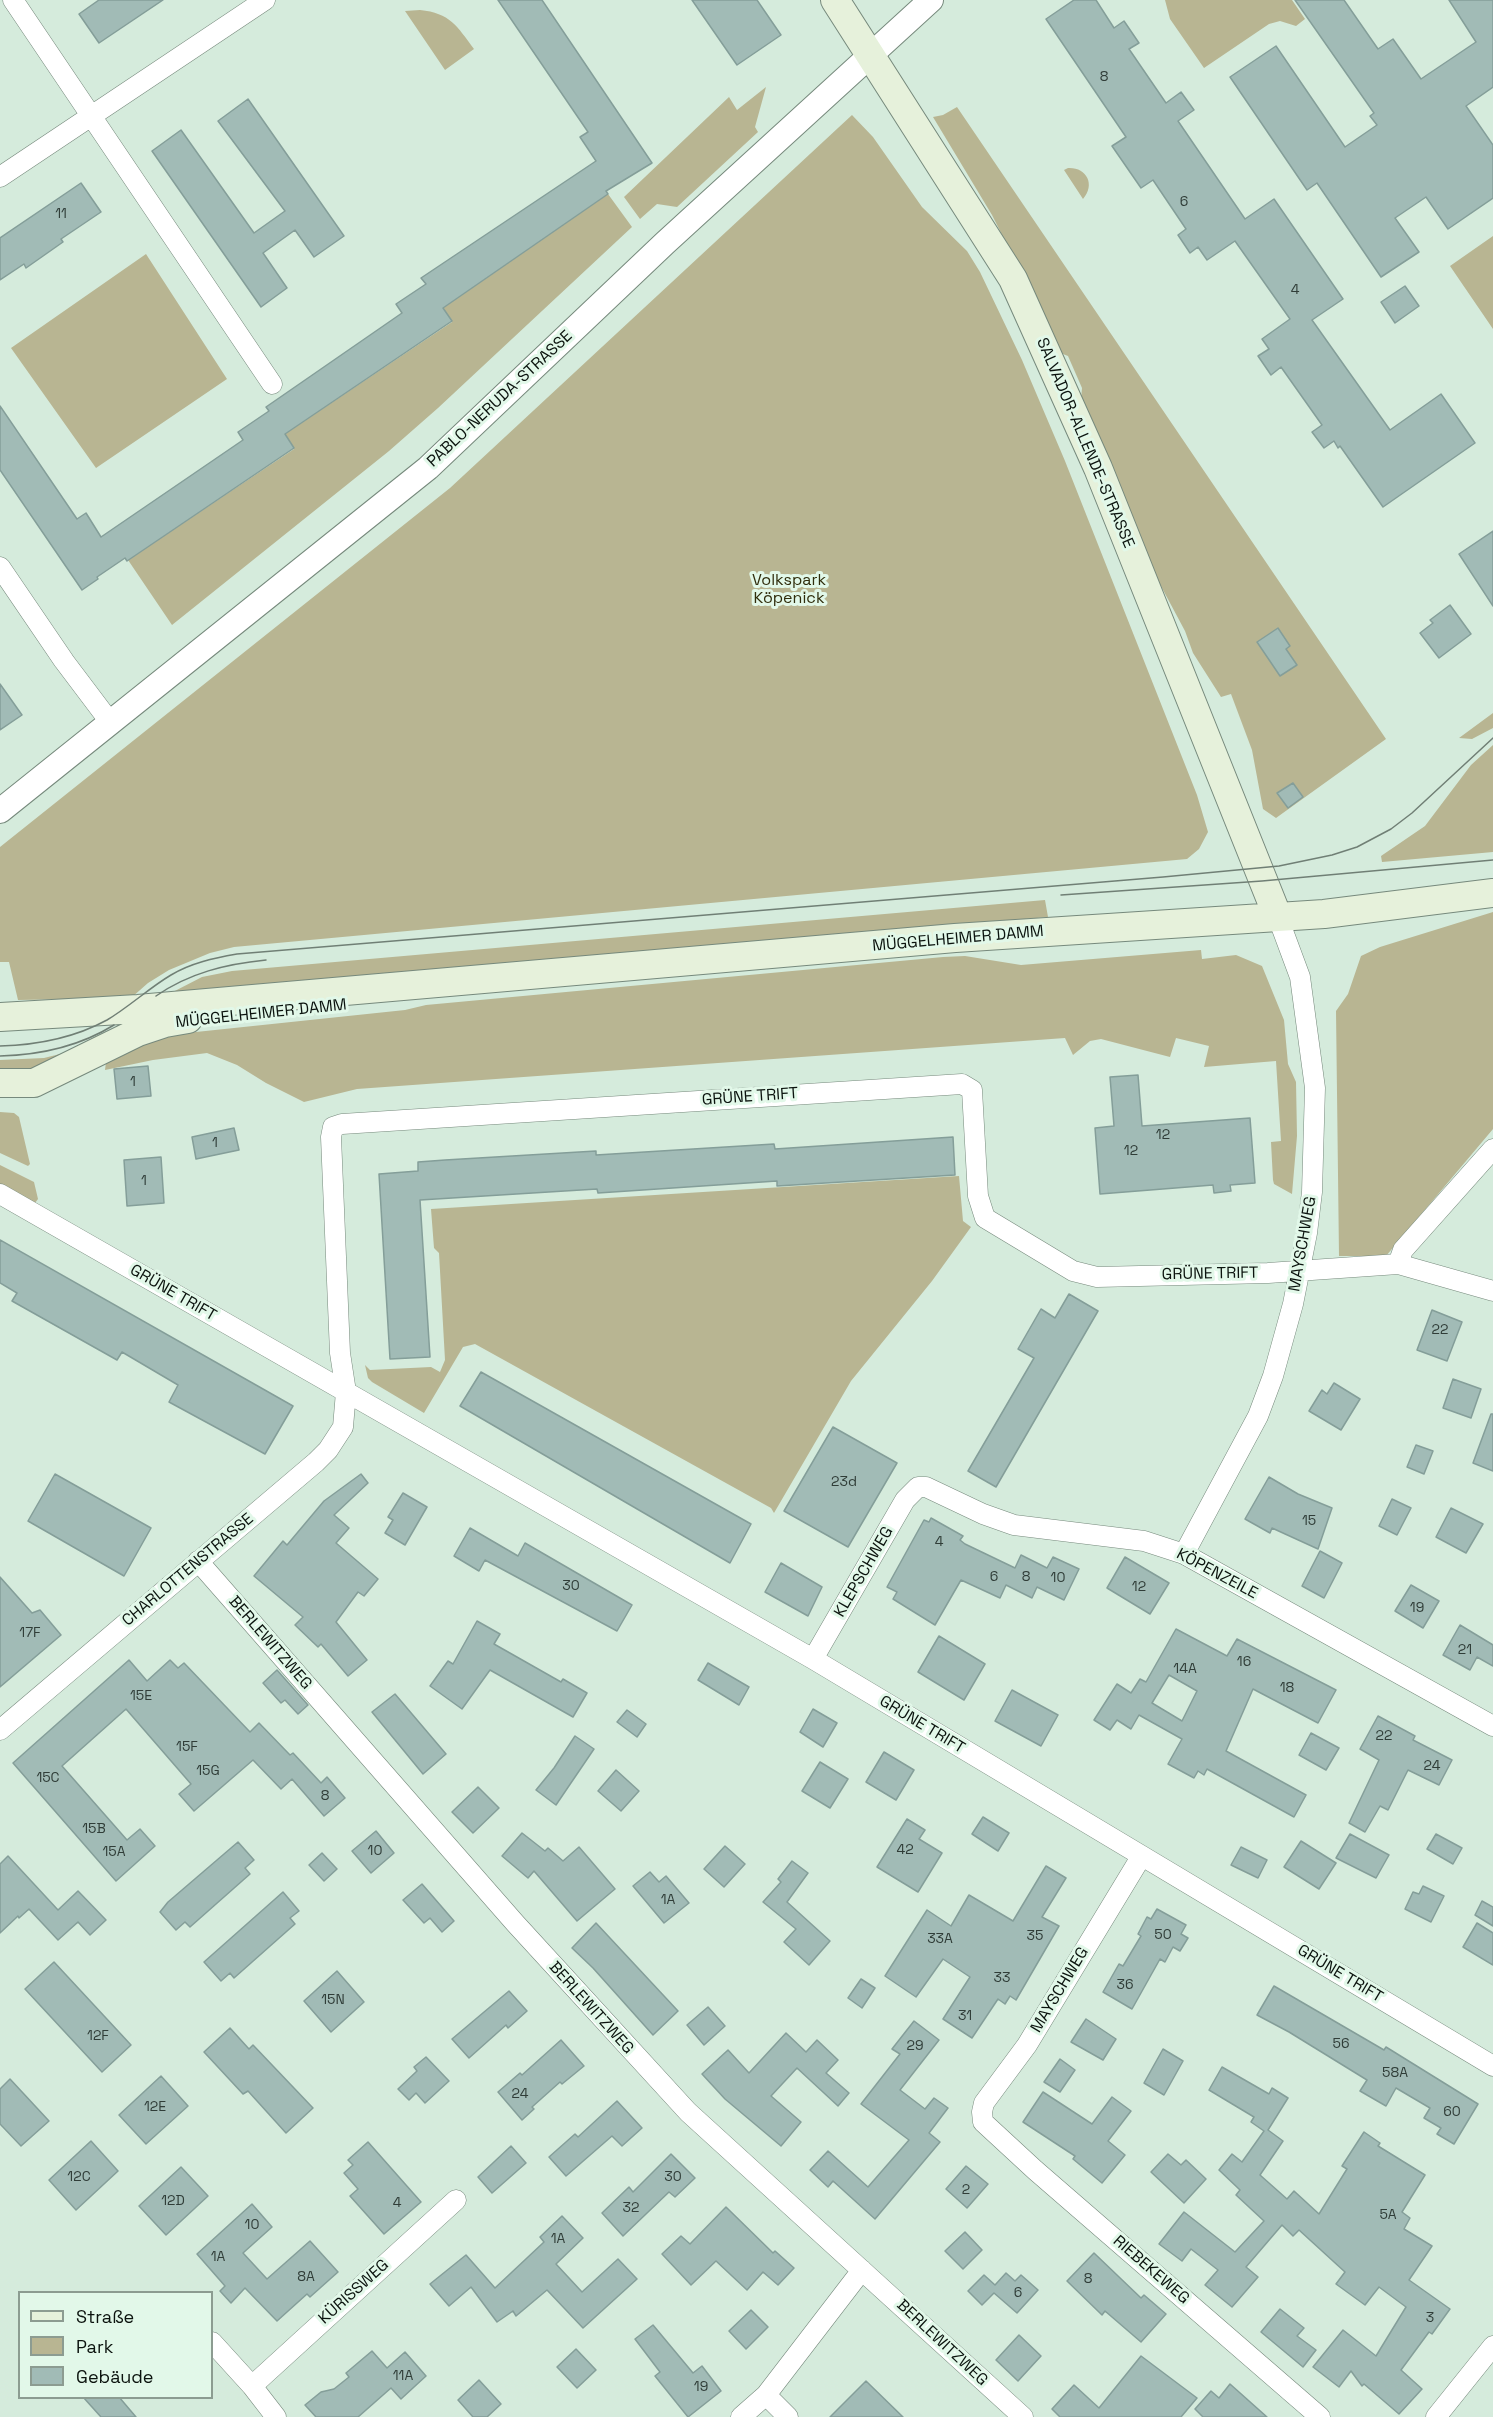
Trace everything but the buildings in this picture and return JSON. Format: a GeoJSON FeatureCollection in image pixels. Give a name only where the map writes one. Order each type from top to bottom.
{"type":"FeatureCollection","features":[{"type":"Feature","properties":{"kind":"main road","name":"SALVADOR-ALLENDE-STRASSE"},"geometry":{"type":"LineString","coordinates":[[835,0],[1013,279],[1098,468],[1277,915]]}},
{"type":"Feature","properties":{"kind":"main road","name":"MÜGGELHEIMER DAMM"},"geometry":{"type":"LineString","coordinates":[[0,1017],[138,1008],[966,938],[1349,911],[1493,893]]}},
{"type":"Feature","properties":{"kind":"main road","name":"MÜGGELHEIMER DAMM"},"geometry":{"type":"LineString","coordinates":[[0,1083],[34,1083],[138,1032],[165,1023],[196,1018],[379,1002],[423,983]]}},
{"type":"Feature","properties":{"kind":"street"},"geometry":{"type":"LineString","coordinates":[[13,0],[272,384]]}},
{"type":"Feature","properties":{"kind":"street"},"geometry":{"type":"LineString","coordinates":[[0,177],[264,0]]}},
{"type":"Feature","properties":{"kind":"street","name":"PABLO-NERUDA-STRASSE"},"geometry":{"type":"LineString","coordinates":[[0,812],[428,468],[665,243],[931,0]]}},
{"type":"Feature","properties":{"kind":"street"},"geometry":{"type":"LineString","coordinates":[[0,567],[64,661],[110,722]]}},
{"type":"Feature","properties":{"kind":"street","name":"MAYSCHWEG"},"geometry":{"type":"LineString","coordinates":[[1184,1554],[1241,1453],[1273,1376],[1300,1271],[1312,1192],[1315,1088],[1300,977],[1277,915]]}},
{"type":"Feature","properties":{"kind":"street","name":"GRÜNE TRIFT"},"geometry":{"type":"LineString","coordinates":[[346,1392],[340,1353],[331,1137],[333,1127],[352,1122],[962,1084],[972,1090],[978,1196],[985,1218],[1073,1271],[1097,1277],[1300,1271]]}},
{"type":"Feature","properties":{"kind":"street"},"geometry":{"type":"LineString","coordinates":[[1398,1264],[1403,1250],[1493,1149]]}},
{"type":"Feature","properties":{"kind":"street","name":"GRÜNE TRIFT"},"geometry":{"type":"LineString","coordinates":[[0,1194],[813,1659],[1493,2066]]}},
{"type":"Feature","properties":{"kind":"street"},"geometry":{"type":"LineString","coordinates":[[1300,1271],[1398,1264],[1493,1291]]}},
{"type":"Feature","properties":{"kind":"street","name":"CHARLOTTENSTRASSE"},"geometry":{"type":"LineString","coordinates":[[0,1730],[328,1450],[343,1427],[346,1392]]}},
{"type":"Feature","properties":{"kind":"street","name":"KÖPENZEILE"},"geometry":{"type":"LineString","coordinates":[[918,1487],[926,1487],[983,1514],[1014,1525],[1144,1541],[1184,1554],[1493,1726]]}},
{"type":"Feature","properties":{"kind":"street","name":"KLEPSCHWEG"},"geometry":{"type":"LineString","coordinates":[[813,1659],[905,1500],[918,1487]]}},
{"type":"Feature","properties":{"kind":"street","name":"BERLEWITZWEG"},"geometry":{"type":"LineString","coordinates":[[198,1561],[515,1923],[688,2112],[1023,2417]]}},
{"type":"Feature","properties":{"kind":"street","name":"MAYSCHWEG"},"geometry":{"type":"LineString","coordinates":[[982,2122],[984,2103],[1027,2044],[1141,1857]]}},
{"type":"Feature","properties":{"kind":"street","name":"RIEBEKEWEG"},"geometry":{"type":"LineString","coordinates":[[982,2122],[1320,2417]]}},
{"type":"Feature","properties":{"kind":"street","name":"KÜRISSWEG"},"geometry":{"type":"LineString","coordinates":[[252,2386],[456,2200]]}},
{"type":"Feature","properties":{"kind":"street"},"geometry":{"type":"LineString","coordinates":[[741,2417],[766,2395],[862,2270]]}},
{"type":"Feature","properties":{"kind":"street"},"geometry":{"type":"LineString","coordinates":[[213,2343],[252,2386],[276,2417]]}},
{"type":"Feature","properties":{"kind":"street"},"geometry":{"type":"LineString","coordinates":[[1436,2417],[1493,2346]]}},
{"type":"Feature","properties":{"kind":"street"},"geometry":{"type":"LineString","coordinates":[[766,2395],[788,2417]]}},
{"type":"Feature","properties":{"kind":"green space"},"geometry":{"type":"Polygon","coordinates":[[[1165,0],[1292,0],[1305,19],[1296,26],[1280,21],[1269,24],[1204,68],[1170,19],[1165,0]]]}},
{"type":"Feature","properties":{"kind":"green space"},"geometry":{"type":"Polygon","coordinates":[[[420,10],[439,14],[452,22],[474,49],[445,70],[405,11],[420,10]]]}},
{"type":"Feature","properties":{"kind":"green space"},"geometry":{"type":"Polygon","coordinates":[[[766,87],[755,127],[758,132],[677,207],[657,204],[640,219],[624,197],[729,97],[737,110],[766,87]]]}},
{"type":"Feature","properties":{"kind":"green space"},"geometry":{"type":"Polygon","coordinates":[[[957,107],[1386,739],[1276,818],[1263,809],[1252,750],[1231,694],[1221,697],[1193,653],[1185,631],[1139,545],[1081,400],[1082,388],[1068,356],[1063,354],[1058,347],[992,215],[933,117],[943,115],[957,107]]]}},
{"type":"Feature","properties":{"kind":"green space","name":"Volkspark Köpenick"},"geometry":{"type":"Polygon","coordinates":[[[852,115],[873,137],[922,207],[967,251],[980,272],[1022,360],[1065,461],[1197,795],[1208,832],[1199,849],[1187,859],[234,947],[210,953],[169,970],[148,983],[131,998],[18,1000],[9,962],[0,962],[0,847],[450,488],[852,115]]]}},
{"type":"Feature","properties":{"kind":"green space"},"geometry":{"type":"Polygon","coordinates":[[[1068,168],[1080,170],[1089,182],[1089,188],[1083,199],[1064,170],[1068,168]]]}},
{"type":"Feature","properties":{"kind":"green space"},"geometry":{"type":"Polygon","coordinates":[[[608,194],[632,227],[389,451],[172,625],[128,560],[294,449],[285,434],[452,322],[443,308],[608,194]]]}},
{"type":"Feature","properties":{"kind":"green space"},"geometry":{"type":"Polygon","coordinates":[[[1493,236],[1493,329],[1450,266],[1493,236]]]}},
{"type":"Feature","properties":{"kind":"green space"},"geometry":{"type":"Polygon","coordinates":[[[146,254],[227,379],[96,468],[11,348],[146,254]]]}},
{"type":"Feature","properties":{"kind":"green space"},"geometry":{"type":"Polygon","coordinates":[[[1493,713],[1493,728],[1472,739],[1459,738],[1493,713]]]}},
{"type":"Feature","properties":{"kind":"green space"},"geometry":{"type":"Polygon","coordinates":[[[1493,745],[1493,852],[1382,862],[1381,856],[1425,826],[1471,765],[1493,745]]]}},
{"type":"Feature","properties":{"kind":"green space"},"geometry":{"type":"Polygon","coordinates":[[[1045,900],[1048,917],[169,994],[202,977],[232,971],[1045,900]]]}},
{"type":"Feature","properties":{"kind":"green space"},"geometry":{"type":"Polygon","coordinates":[[[1493,912],[1493,1129],[1386,1256],[1339,1256],[1336,1011],[1348,994],[1361,956],[1380,947],[1493,912]]]}},
{"type":"Feature","properties":{"kind":"green space"},"geometry":{"type":"Polygon","coordinates":[[[1201,950],[1202,959],[1236,955],[1262,966],[1284,1020],[1288,1064],[1296,1082],[1297,1136],[1292,1194],[1274,1184],[1273,1180],[1271,1142],[1281,1141],[1276,1061],[1204,1067],[1209,1046],[1176,1038],[1170,1057],[1101,1039],[1090,1041],[1073,1055],[1065,1038],[357,1089],[304,1102],[237,1065],[207,1053],[153,1060],[105,1070],[106,1062],[158,1036],[405,1010],[426,1005],[943,957],[965,956],[1021,965],[1201,950]]]}},
{"type":"Feature","properties":{"kind":"green space"},"geometry":{"type":"Polygon","coordinates":[[[72,1051],[38,1069],[0,1072],[0,1060],[44,1058],[72,1051]]]}},
{"type":"Feature","properties":{"kind":"green space"},"geometry":{"type":"Polygon","coordinates":[[[0,1112],[14,1113],[19,1117],[30,1164],[28,1166],[0,1153],[0,1112]]]}},
{"type":"Feature","properties":{"kind":"green space"},"geometry":{"type":"Polygon","coordinates":[[[0,1165],[34,1182],[38,1199],[35,1203],[0,1185],[0,1165]]]}},
{"type":"Feature","properties":{"kind":"green space"},"geometry":{"type":"Polygon","coordinates":[[[959,1176],[963,1221],[971,1227],[932,1281],[851,1381],[774,1513],[771,1508],[475,1344],[463,1347],[424,1413],[368,1378],[365,1365],[370,1370],[431,1367],[440,1372],[445,1360],[439,1253],[434,1248],[431,1209],[959,1176]]]}},
{"type":"Feature","properties":{"kind":"tram line"},"geometry":{"type":"LineString","coordinates":[[0,1046],[41,1042],[82,1032],[107,1020],[179,971],[220,957],[237,954],[1279,866],[1332,855],[1357,847],[1391,829],[1412,813],[1493,738]]}},
{"type":"Feature","properties":{"kind":"tram line"},"geometry":{"type":"LineString","coordinates":[[1061,895],[1262,881],[1493,860]]}},
{"type":"Feature","properties":{"kind":"tram line"},"geometry":{"type":"LineString","coordinates":[[156,996],[181,981],[208,971],[266,960]]}},
{"type":"Feature","properties":{"kind":"tram line"},"geometry":{"type":"LineString","coordinates":[[0,1056],[30,1054],[74,1044],[114,1025]]}}]}
